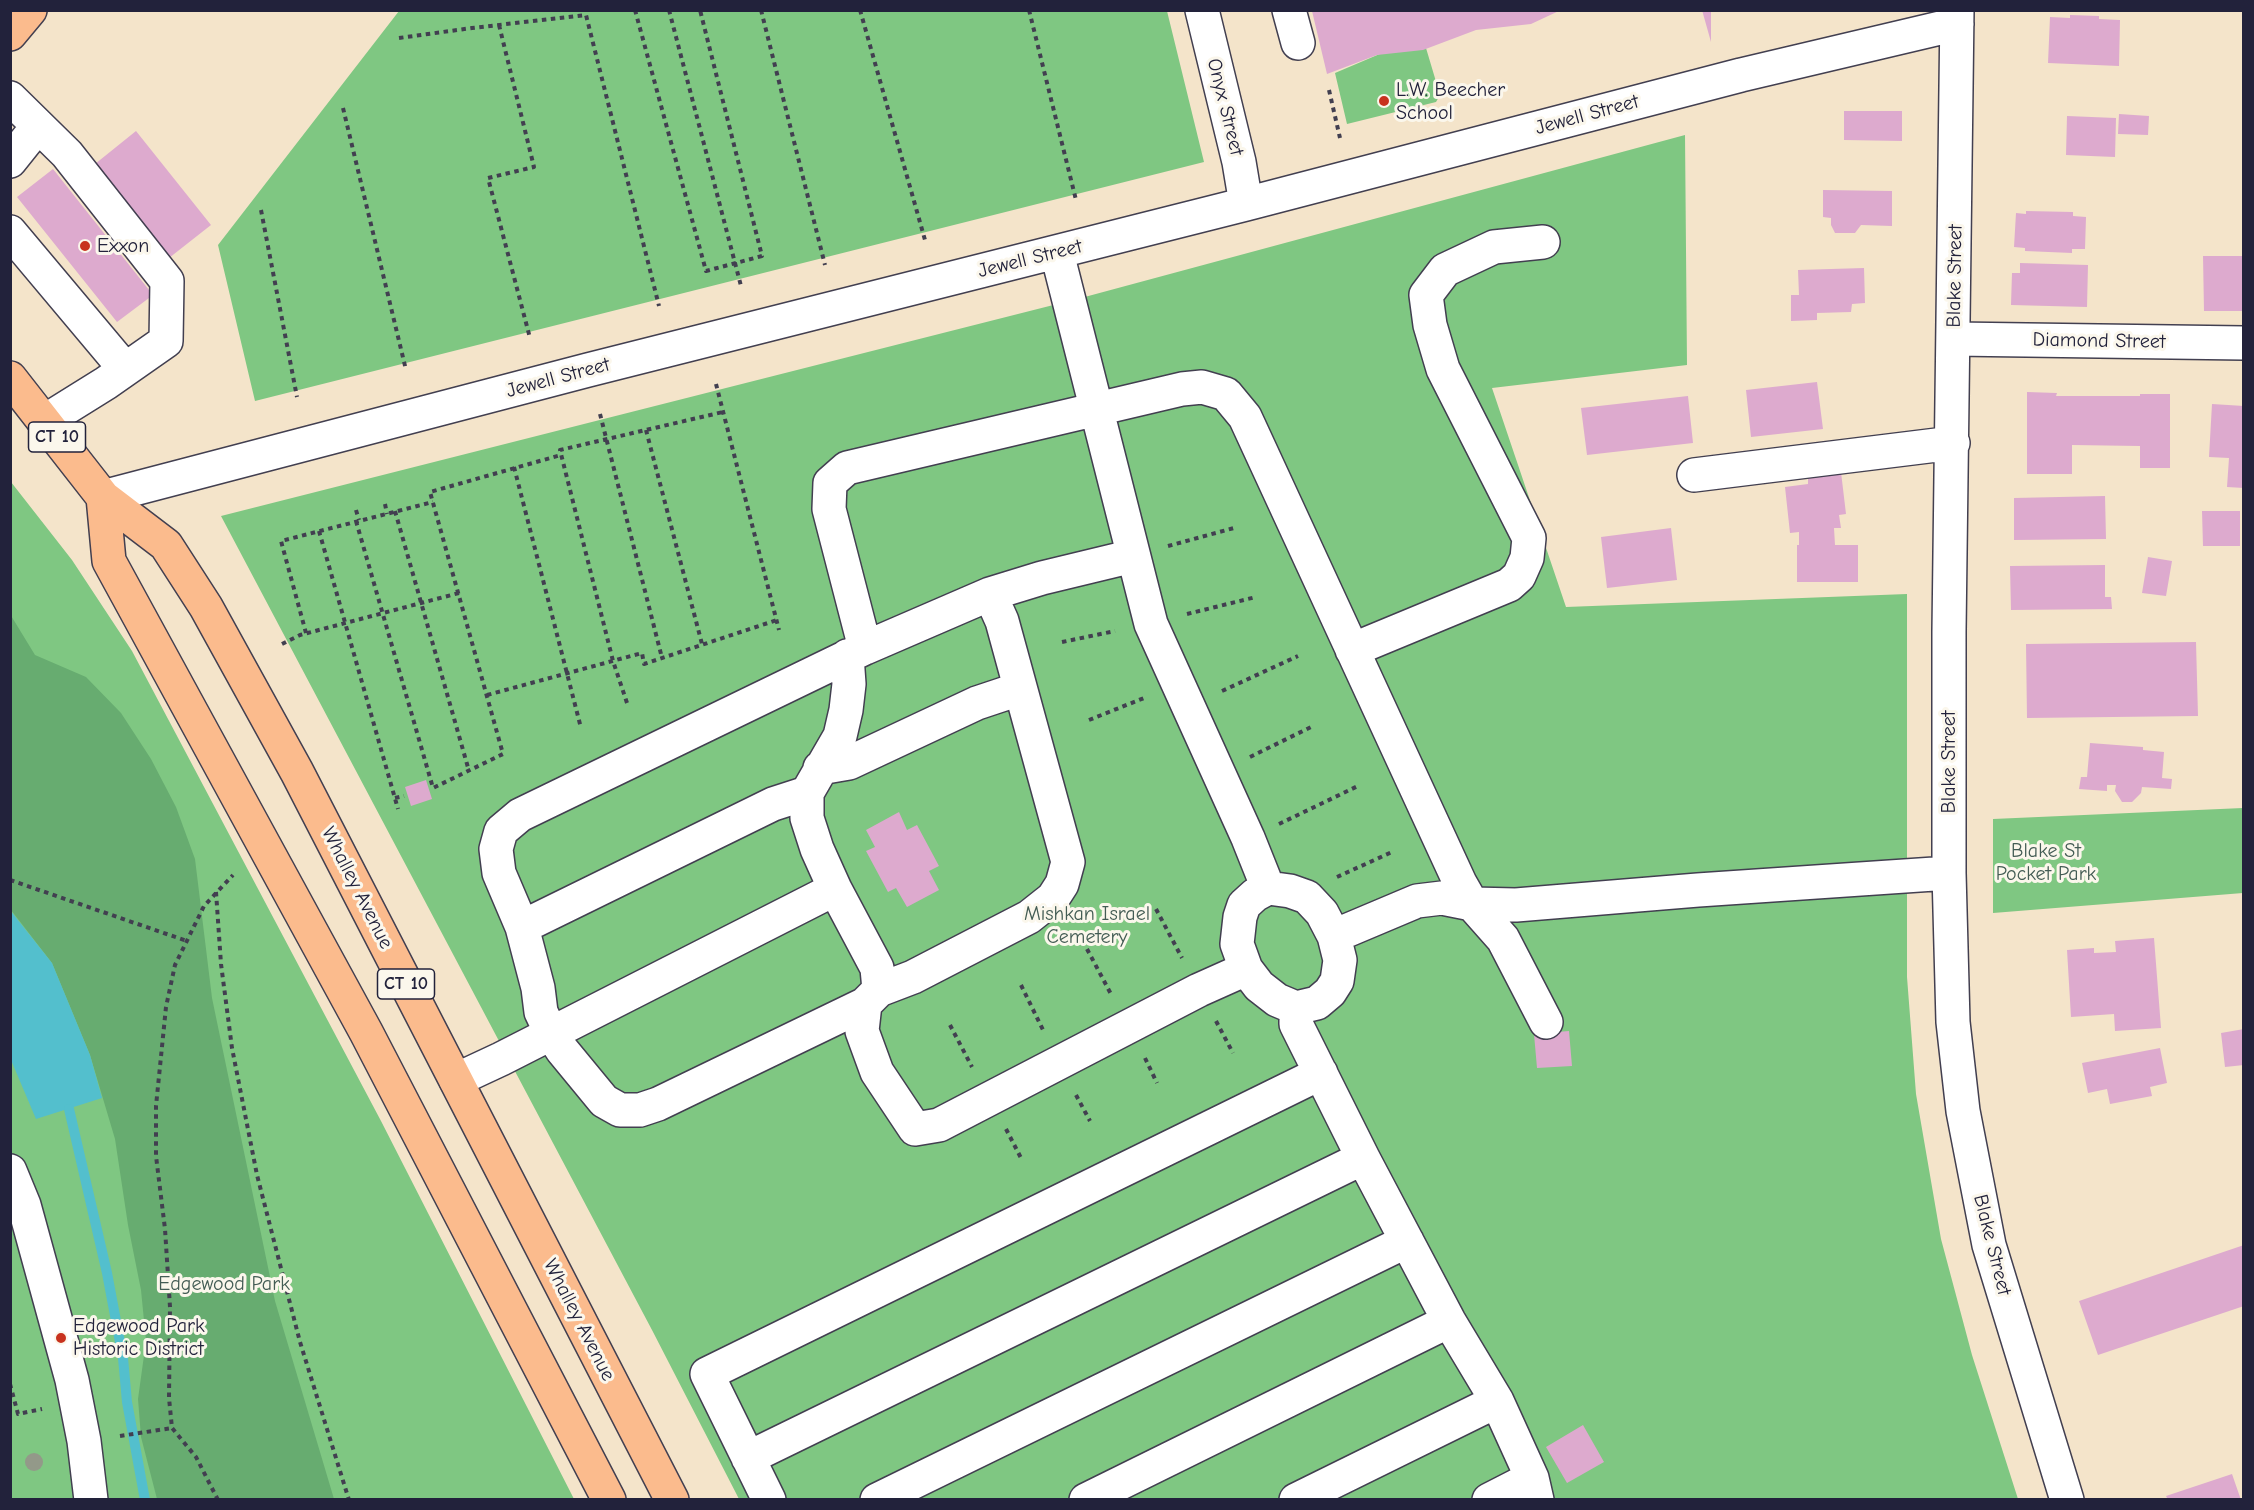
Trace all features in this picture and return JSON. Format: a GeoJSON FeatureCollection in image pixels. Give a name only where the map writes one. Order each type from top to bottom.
{"type":"FeatureCollection","features":[{"type":"Feature","properties":{"kind":"main road"},"geometry":{"type":"LineString","coordinates":[[10,33],[30,10]]}},
{"type":"Feature","properties":{"kind":"main road","name":"Whalley Avenue"},"geometry":{"type":"LineString","coordinates":[[10,378],[103,497],[166,545],[206,607],[297,772],[672,1500]]}},
{"type":"Feature","properties":{"kind":"main road","name":"CT 10"},"geometry":{"type":"LineString","coordinates":[[103,497],[109,561],[366,1032],[609,1500]]}},
{"type":"Feature","properties":{"kind":"street","name":"Onyx Street"},"geometry":{"type":"LineString","coordinates":[[1202,10],[1235,145],[1246,204]]}},
{"type":"Feature","properties":{"kind":"street"},"geometry":{"type":"LineString","coordinates":[[1289,10],[1298,43]]}},
{"type":"Feature","properties":{"kind":"street","name":"Jewell Street"},"geometry":{"type":"LineString","coordinates":[[103,497],[588,370],[1057,253],[1957,17]]}},
{"type":"Feature","properties":{"kind":"street","name":"Blake Street"},"geometry":{"type":"LineString","coordinates":[[1957,17],[1949,642],[1949,873],[1953,1022],[1963,1111],[1989,1245],[2067,1500]]}},
{"type":"Feature","properties":{"kind":"street"},"geometry":{"type":"LineString","coordinates":[[10,98],[67,154],[167,281],[166,341],[45,421]]}},
{"type":"Feature","properties":{"kind":"street"},"geometry":{"type":"LineString","coordinates":[[10,161],[38,126]]}},
{"type":"Feature","properties":{"kind":"street"},"geometry":{"type":"LineString","coordinates":[[10,232],[126,369]]}},
{"type":"Feature","properties":{"kind":"street"},"geometry":{"type":"LineString","coordinates":[[1352,650],[1509,585],[1519,576],[1527,558],[1529,538],[1443,369],[1430,325],[1426,295],[1445,270],[1494,247],[1544,242]]}},
{"type":"Feature","properties":{"kind":"street"},"geometry":{"type":"LineString","coordinates":[[1057,253],[1151,624],[1248,838],[1268,888]]}},
{"type":"Feature","properties":{"kind":"street","name":"Diamond Street"},"geometry":{"type":"LineString","coordinates":[[1954,339],[2244,343]]}},
{"type":"Feature","properties":{"kind":"street"},"geometry":{"type":"LineString","coordinates":[[1246,969],[1199,990],[939,1125],[915,1129],[877,1072],[862,1031],[878,968],[835,889],[817,849],[807,818],[814,781],[840,736],[856,652],[829,509],[830,483],[847,468],[1182,389],[1202,387],[1226,394],[1245,417],[1460,883],[1472,904],[1503,939],[1545,1022]]}},
{"type":"Feature","properties":{"kind":"street"},"geometry":{"type":"LineString","coordinates":[[1694,474],[1953,442]]}},
{"type":"Feature","properties":{"kind":"street"},"geometry":{"type":"LineString","coordinates":[[990,594],[1002,621],[1068,862],[1062,885],[1053,898],[1029,917],[658,1104],[640,1110],[620,1110],[604,1101],[551,1033],[541,1012],[538,988],[522,927],[499,873],[496,849],[501,831],[520,815],[856,652],[990,594],[1042,578],[1133,556]]}},
{"type":"Feature","properties":{"kind":"street"},"geometry":{"type":"LineString","coordinates":[[522,927],[773,804],[849,763],[977,703],[1019,689]]}},
{"type":"Feature","properties":{"kind":"street"},"geometry":{"type":"LineString","coordinates":[[1334,936],[1417,902],[1442,898],[1472,904],[1516,905],[1949,873]]}},
{"type":"Feature","properties":{"kind":"street"},"geometry":{"type":"LineString","coordinates":[[1268,888],[1290,891],[1307,897],[1322,913],[1334,936],[1340,960],[1337,981],[1330,992],[1317,1003],[1296,1008],[1277,1000],[1259,986],[1246,969],[1238,944],[1240,917],[1244,905],[1255,895],[1268,888]]}},
{"type":"Feature","properties":{"kind":"street"},"geometry":{"type":"LineString","coordinates":[[456,1080],[835,889]]}},
{"type":"Feature","properties":{"kind":"street"},"geometry":{"type":"LineString","coordinates":[[1296,1008],[1296,1024],[1363,1158],[1449,1321],[1497,1401],[1534,1489],[1489,1500]]}},
{"type":"Feature","properties":{"kind":"street"},"geometry":{"type":"LineString","coordinates":[[769,1500],[707,1374],[1321,1073]]}},
{"type":"Feature","properties":{"kind":"street"},"geometry":{"type":"LineString","coordinates":[[748,1458],[1363,1158]]}},
{"type":"Feature","properties":{"kind":"street"},"geometry":{"type":"LineString","coordinates":[[10,1171],[24,1205],[42,1267],[78,1412],[91,1500]]}},
{"type":"Feature","properties":{"kind":"street"},"geometry":{"type":"LineString","coordinates":[[878,1500],[1407,1241]]}},
{"type":"Feature","properties":{"kind":"street"},"geometry":{"type":"LineString","coordinates":[[1086,1500],[1449,1321]]}},
{"type":"Feature","properties":{"kind":"street"},"geometry":{"type":"LineString","coordinates":[[1296,1500],[1497,1401]]}},
{"type":"Feature","properties":{"kind":"path"},"geometry":{"type":"LineString","coordinates":[[635,10],[706,271],[762,256],[700,10]]}},
{"type":"Feature","properties":{"kind":"path"},"geometry":{"type":"LineString","coordinates":[[669,10],[741,286]]}},
{"type":"Feature","properties":{"kind":"path"},"geometry":{"type":"LineString","coordinates":[[760,10],[825,265]]}},
{"type":"Feature","properties":{"kind":"path"},"geometry":{"type":"LineString","coordinates":[[860,10],[925,240]]}},
{"type":"Feature","properties":{"kind":"path"},"geometry":{"type":"LineString","coordinates":[[1029,10],[1076,200]]}},
{"type":"Feature","properties":{"kind":"path"},"geometry":{"type":"LineString","coordinates":[[399,38],[586,15],[659,306]]}},
{"type":"Feature","properties":{"kind":"path"},"geometry":{"type":"LineString","coordinates":[[499,25],[534,167],[488,178],[530,338]]}},
{"type":"Feature","properties":{"kind":"path"},"geometry":{"type":"LineString","coordinates":[[1329,90],[1340,138]]}},
{"type":"Feature","properties":{"kind":"path"},"geometry":{"type":"LineString","coordinates":[[343,108],[406,370]]}},
{"type":"Feature","properties":{"kind":"path"},"geometry":{"type":"LineString","coordinates":[[261,210],[297,397]]}},
{"type":"Feature","properties":{"kind":"path"},"geometry":{"type":"LineString","coordinates":[[716,384],[779,630]]}},
{"type":"Feature","properties":{"kind":"path"},"geometry":{"type":"LineString","coordinates":[[627,703],[613,661],[560,450],[723,412]]}},
{"type":"Feature","properties":{"kind":"path"},"geometry":{"type":"LineString","coordinates":[[600,414],[662,658]]}},
{"type":"Feature","properties":{"kind":"path"},"geometry":{"type":"LineString","coordinates":[[646,430],[702,644]]}},
{"type":"Feature","properties":{"kind":"path"},"geometry":{"type":"LineString","coordinates":[[356,510],[433,788],[503,754],[430,492],[561,455]]}},
{"type":"Feature","properties":{"kind":"path"},"geometry":{"type":"LineString","coordinates":[[514,467],[581,728]]}},
{"type":"Feature","properties":{"kind":"path"},"geometry":{"type":"LineString","coordinates":[[306,633],[281,541],[433,502]]}},
{"type":"Feature","properties":{"kind":"path"},"geometry":{"type":"LineString","coordinates":[[385,504],[387,513]]}},
{"type":"Feature","properties":{"kind":"path"},"geometry":{"type":"LineString","coordinates":[[395,511],[469,771]]}},
{"type":"Feature","properties":{"kind":"path"},"geometry":{"type":"LineString","coordinates":[[1133,556],[1234,528]]}},
{"type":"Feature","properties":{"kind":"path"},"geometry":{"type":"LineString","coordinates":[[319,531],[398,809]]}},
{"type":"Feature","properties":{"kind":"path"},"geometry":{"type":"LineString","coordinates":[[282,644],[306,633],[459,593]]}},
{"type":"Feature","properties":{"kind":"path"},"geometry":{"type":"LineString","coordinates":[[1062,642],[1151,624],[1256,597]]}},
{"type":"Feature","properties":{"kind":"path"},"geometry":{"type":"LineString","coordinates":[[487,695],[642,653],[644,664],[777,620]]}},
{"type":"Feature","properties":{"kind":"path"},"geometry":{"type":"LineString","coordinates":[[1089,720],[1183,695],[1298,656]]}},
{"type":"Feature","properties":{"kind":"path"},"geometry":{"type":"LineString","coordinates":[[1219,773],[1311,727]]}},
{"type":"Feature","properties":{"kind":"path"},"geometry":{"type":"LineString","coordinates":[[1248,838],[1360,785]]}},
{"type":"Feature","properties":{"kind":"path"},"geometry":{"type":"LineString","coordinates":[[395,798],[404,796]]}},
{"type":"Feature","properties":{"kind":"path"},"geometry":{"type":"LineString","coordinates":[[1307,897],[1322,885],[1392,852]]}},
{"type":"Feature","properties":{"kind":"path"},"geometry":{"type":"LineString","coordinates":[[218,1500],[196,1457],[172,1428],[169,1398],[170,1306],[165,1230],[156,1156],[156,1106],[166,1007],[175,965],[204,906],[233,875]]}},
{"type":"Feature","properties":{"kind":"path"},"geometry":{"type":"LineString","coordinates":[[10,880],[187,941]]}},
{"type":"Feature","properties":{"kind":"path"},"geometry":{"type":"LineString","coordinates":[[216,891],[221,964],[232,1048],[257,1175],[300,1342],[349,1500]]}},
{"type":"Feature","properties":{"kind":"path"},"geometry":{"type":"LineString","coordinates":[[116,1437],[172,1428]]}},
{"type":"Feature","properties":{"kind":"green space"},"geometry":{"type":"Polygon","coordinates":[[[399,11],[1167,11],[1204,162],[255,401],[218,245],[399,11]]]}},
{"type":"Feature","properties":{"kind":"green space"},"geometry":{"type":"Polygon","coordinates":[[[1426,48],[1440,95],[1436,102],[1347,124],[1335,73],[1382,53],[1426,48]]]}},
{"type":"Feature","properties":{"kind":"green space","name":"Mishkan Israel Cemetery"},"geometry":{"type":"Polygon","coordinates":[[[1685,135],[1687,365],[1492,388],[1566,607],[1907,594],[1907,977],[1916,1094],[1941,1239],[1972,1355],[2018,1499],[739,1499],[652,1330],[221,516],[1081,298],[1685,135]]]}},
{"type":"Feature","properties":{"kind":"green space","name":"Edgewood Park"},"geometry":{"type":"Polygon","coordinates":[[[11,482],[72,560],[132,651],[381,1121],[574,1499],[11,1499],[11,482]]]}},
{"type":"Feature","properties":{"kind":"green space"},"geometry":{"type":"Polygon","coordinates":[[[10,614],[35,655],[86,677],[121,713],[151,759],[176,807],[195,859],[212,998],[275,1301],[334,1499],[157,1499],[141,1437],[138,1399],[146,1341],[141,1290],[115,1139],[90,1055],[52,963],[11,910],[10,614]]]}},
{"type":"Feature","properties":{"kind":"green space","name":"Blake St Pocket Park"},"geometry":{"type":"Polygon","coordinates":[[[2243,808],[2243,893],[1993,913],[1993,819],[2243,808]]]}},
{"type":"Feature","properties":{"kind":"water"},"geometry":{"type":"Polygon","coordinates":[[[10,910],[52,963],[90,1055],[102,1098],[36,1119],[11,1060],[10,910]]]}},
{"type":"Feature","properties":{"kind":"building"},"geometry":{"type":"Polygon","coordinates":[[[1561,10],[1531,24],[1476,30],[1423,50],[1377,55],[1327,74],[1312,11],[1561,10]]]}},
{"type":"Feature","properties":{"kind":"building"},"geometry":{"type":"Polygon","coordinates":[[[1702,10],[1711,10],[1711,42],[1702,10]]]}},
{"type":"Feature","properties":{"kind":"building"},"geometry":{"type":"Polygon","coordinates":[[[2070,15],[2099,16],[2099,19],[2120,20],[2119,66],[2048,63],[2050,17],[2070,18],[2070,15]]]}},
{"type":"Feature","properties":{"kind":"building"},"geometry":{"type":"Polygon","coordinates":[[[1844,111],[1902,111],[1902,141],[1844,140],[1844,111]]]}},
{"type":"Feature","properties":{"kind":"building"},"geometry":{"type":"Polygon","coordinates":[[[2119,114],[2149,116],[2148,135],[2118,134],[2119,114]]]}},
{"type":"Feature","properties":{"kind":"building"},"geometry":{"type":"Polygon","coordinates":[[[2067,116],[2116,118],[2115,157],[2066,155],[2067,116]]]}},
{"type":"Feature","properties":{"kind":"building"},"geometry":{"type":"Polygon","coordinates":[[[136,131],[211,225],[169,258],[95,164],[136,131]]]}},
{"type":"Feature","properties":{"kind":"building","name":"Exxon"},"geometry":{"type":"Polygon","coordinates":[[[53,169],[153,295],[117,322],[17,197],[53,169]]]}},
{"type":"Feature","properties":{"kind":"building"},"geometry":{"type":"Polygon","coordinates":[[[1823,190],[1892,191],[1892,226],[1861,225],[1855,233],[1835,233],[1831,225],[1831,218],[1823,217],[1823,190]]]}},
{"type":"Feature","properties":{"kind":"building"},"geometry":{"type":"Polygon","coordinates":[[[2026,211],[2073,212],[2073,216],[2086,217],[2085,249],[2072,249],[2072,253],[2025,251],[2025,248],[2014,247],[2016,213],[2026,214],[2026,211]]]}},
{"type":"Feature","properties":{"kind":"building"},"geometry":{"type":"Polygon","coordinates":[[[2203,256],[2244,256],[2243,311],[2204,311],[2203,256]]]}},
{"type":"Feature","properties":{"kind":"building"},"geometry":{"type":"Polygon","coordinates":[[[2020,263],[2088,265],[2087,307],[2011,305],[2012,273],[2020,273],[2020,263]]]}},
{"type":"Feature","properties":{"kind":"building"},"geometry":{"type":"Polygon","coordinates":[[[1864,268],[1865,303],[1852,304],[1851,312],[1817,313],[1817,320],[1791,321],[1791,295],[1799,295],[1798,270],[1864,268]]]}},
{"type":"Feature","properties":{"kind":"building"},"geometry":{"type":"Polygon","coordinates":[[[1817,382],[1823,429],[1751,437],[1746,390],[1817,382]]]}},
{"type":"Feature","properties":{"kind":"building"},"geometry":{"type":"Polygon","coordinates":[[[2027,392],[2057,393],[2056,396],[2170,394],[2170,468],[2140,468],[2140,446],[2072,445],[2072,474],[2027,474],[2027,392]]]}},
{"type":"Feature","properties":{"kind":"building"},"geometry":{"type":"Polygon","coordinates":[[[1688,396],[1693,443],[1587,455],[1581,408],[1688,396]]]}},
{"type":"Feature","properties":{"kind":"building"},"geometry":{"type":"Polygon","coordinates":[[[2212,404],[2244,406],[2244,488],[2227,487],[2229,458],[2209,457],[2212,404]]]}},
{"type":"Feature","properties":{"kind":"building"},"geometry":{"type":"Polygon","coordinates":[[[1841,472],[1846,514],[1839,515],[1841,528],[1834,528],[1835,545],[1858,545],[1858,582],[1797,582],[1799,532],[1790,533],[1785,487],[1808,484],[1808,476],[1841,472]]]}},
{"type":"Feature","properties":{"kind":"building"},"geometry":{"type":"Polygon","coordinates":[[[2105,496],[2106,539],[2014,540],[2014,498],[2105,496]]]}},
{"type":"Feature","properties":{"kind":"building"},"geometry":{"type":"Polygon","coordinates":[[[2202,511],[2240,511],[2240,546],[2203,546],[2202,511]]]}},
{"type":"Feature","properties":{"kind":"building"},"geometry":{"type":"Polygon","coordinates":[[[1671,528],[1677,580],[1607,588],[1601,537],[1671,528]]]}},
{"type":"Feature","properties":{"kind":"building"},"geometry":{"type":"Polygon","coordinates":[[[2148,557],[2172,561],[2166,596],[2142,593],[2148,557]]]}},
{"type":"Feature","properties":{"kind":"building"},"geometry":{"type":"Polygon","coordinates":[[[2105,565],[2105,597],[2111,597],[2112,609],[2011,610],[2010,566],[2105,565]]]}},
{"type":"Feature","properties":{"kind":"building"},"geometry":{"type":"Polygon","coordinates":[[[2196,642],[2198,716],[2027,718],[2026,644],[2196,642]]]}},
{"type":"Feature","properties":{"kind":"building"},"geometry":{"type":"Polygon","coordinates":[[[2090,743],[2143,747],[2143,750],[2164,752],[2162,778],[2172,779],[2171,789],[2142,787],[2141,793],[2132,802],[2122,802],[2115,791],[2116,785],[2107,785],[2107,791],[2079,789],[2081,777],[2087,777],[2090,743]]]}},
{"type":"Feature","properties":{"kind":"building"},"geometry":{"type":"Polygon","coordinates":[[[426,780],[432,799],[411,806],[405,787],[426,780]]]}},
{"type":"Feature","properties":{"kind":"building"},"geometry":{"type":"Polygon","coordinates":[[[899,812],[907,830],[917,825],[939,866],[929,871],[939,890],[907,907],[896,888],[888,892],[866,851],[875,847],[866,830],[899,812]]]}},
{"type":"Feature","properties":{"kind":"building"},"geometry":{"type":"Polygon","coordinates":[[[2154,938],[2161,1028],[2115,1031],[2114,1014],[2071,1017],[2067,950],[2094,948],[2094,953],[2116,952],[2115,941],[2154,938]]]}},
{"type":"Feature","properties":{"kind":"building"},"geometry":{"type":"Polygon","coordinates":[[[2244,1029],[2244,1065],[2225,1067],[2221,1033],[2244,1029]]]}},
{"type":"Feature","properties":{"kind":"building"},"geometry":{"type":"Polygon","coordinates":[[[1569,1031],[1572,1066],[1537,1068],[1534,1034],[1569,1031]]]}},
{"type":"Feature","properties":{"kind":"building"},"geometry":{"type":"Polygon","coordinates":[[[2160,1048],[2167,1083],[2150,1087],[2152,1096],[2110,1104],[2107,1089],[2088,1093],[2082,1063],[2160,1048]]]}},
{"type":"Feature","properties":{"kind":"building"},"geometry":{"type":"Polygon","coordinates":[[[2244,1245],[2244,1306],[2098,1355],[2079,1301],[2244,1245]]]}},
{"type":"Feature","properties":{"kind":"building"},"geometry":{"type":"Polygon","coordinates":[[[1583,1425],[1604,1462],[1567,1483],[1546,1447],[1583,1425]]]}},
{"type":"Feature","properties":{"kind":"building"},"geometry":{"type":"Polygon","coordinates":[[[2232,1474],[2241,1500],[2168,1500],[2166,1496],[2232,1474]]]}},
{"type":"Feature","properties":{"kind":"waterway"},"geometry":{"type":"LineString","coordinates":[[69,1109],[107,1273],[145,1500]]}},
{"type":"Feature","properties":{"kind":"place","name":"L.W. Beecher School"},"geometry":{"type":"Point","coordinates":[1384,101]}},
{"type":"Feature","properties":{"kind":"place","name":"Exxon"},"geometry":{"type":"Point","coordinates":[85,246]}},
{"type":"Feature","properties":{"kind":"place","name":"Edgewood Park Historic District"},"geometry":{"type":"Point","coordinates":[61,1338]}}]}
